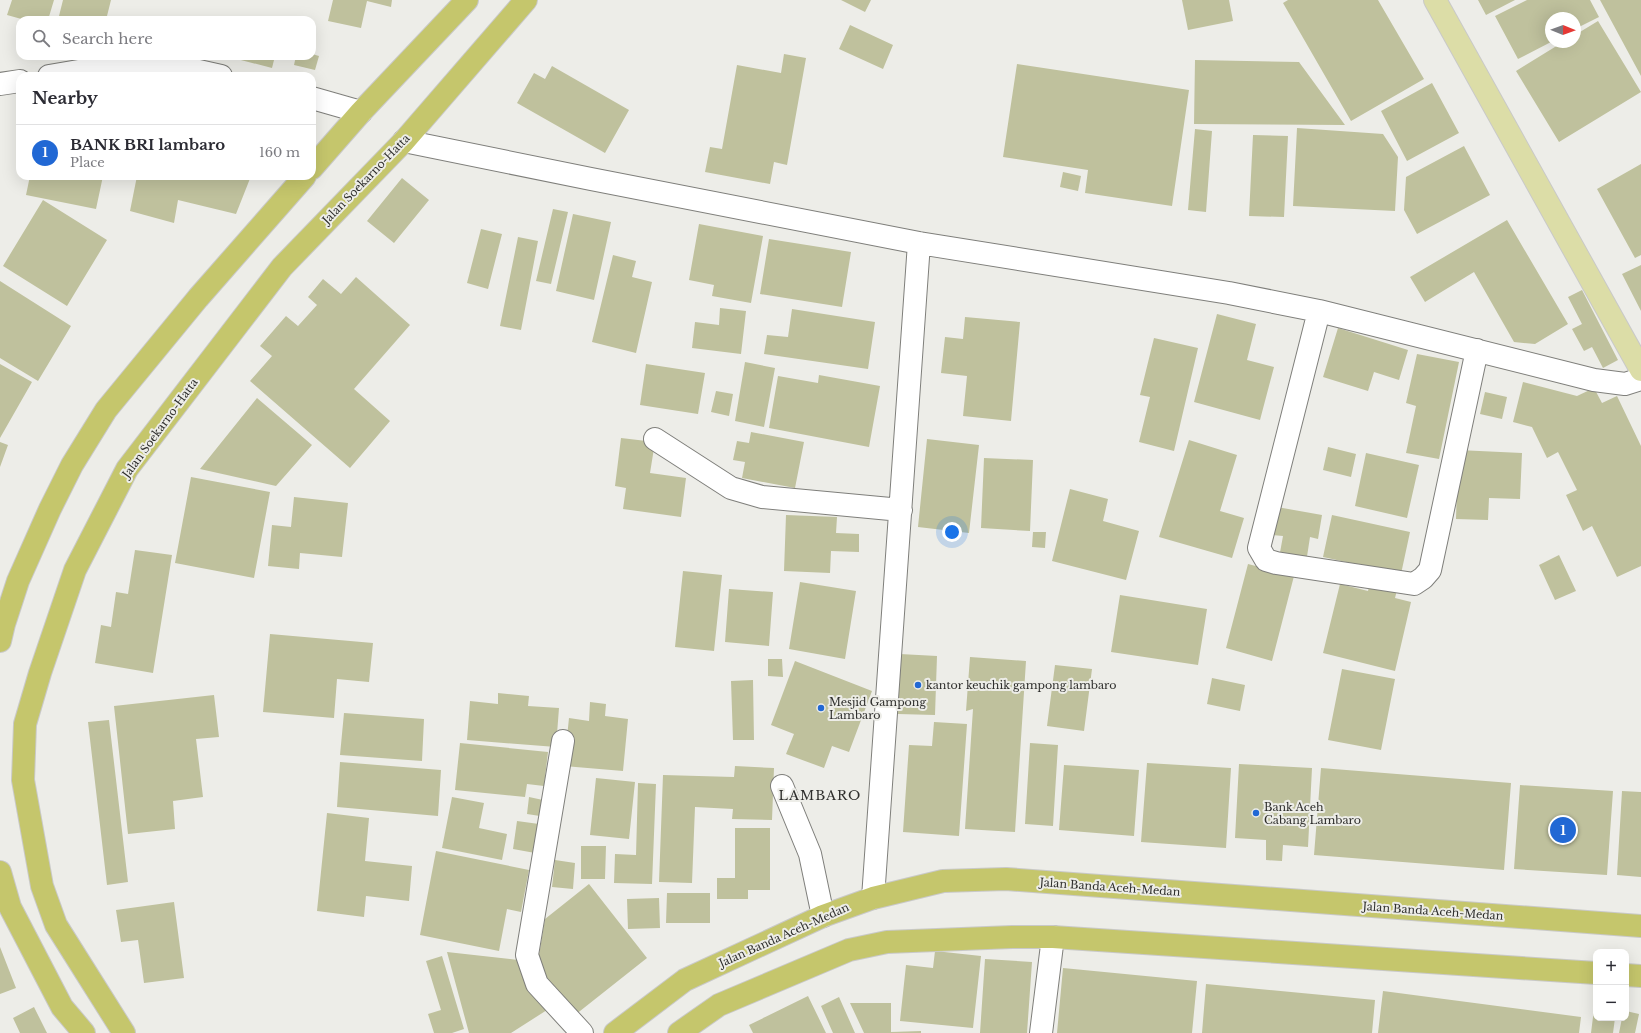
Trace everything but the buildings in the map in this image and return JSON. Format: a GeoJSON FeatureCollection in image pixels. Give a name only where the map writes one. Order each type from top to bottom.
{"type":"FeatureCollection","features":[{"type":"Feature","properties":{"kind":"highway"},"geometry":{"type":"LineString","coordinates":[[316,163],[361,112],[467,0]]}},
{"type":"Feature","properties":{"kind":"highway","name":"Jalan Soekarno-Hatta"},"geometry":{"type":"LineString","coordinates":[[124,1033],[56,925],[42,886],[23,780],[25,724],[40,673],[75,570],[127,469],[282,267],[404,141],[526,0]]}},
{"type":"Feature","properties":{"kind":"highway"},"geometry":{"type":"LineString","coordinates":[[0,641],[18,581],[50,509],[72,465],[106,410],[198,298],[301,180]]}},
{"type":"Feature","properties":{"kind":"highway"},"geometry":{"type":"LineString","coordinates":[[0,872],[10,907],[62,1007],[84,1033]]}},
{"type":"Feature","properties":{"kind":"highway","name":"Jalan Banda Aceh-Medan"},"geometry":{"type":"LineString","coordinates":[[615,1033],[685,980],[823,916],[873,898],[943,881],[1006,879],[1641,926]]}},
{"type":"Feature","properties":{"kind":"highway"},"geometry":{"type":"LineString","coordinates":[[679,1033],[719,1005],[849,950],[887,942],[1012,937],[1053,937],[1593,973]]}},
{"type":"Feature","properties":{"kind":"highway"},"geometry":{"type":"LineString","coordinates":[[1629,975],[1641,976]]}},
{"type":"Feature","properties":{"kind":"main road"},"geometry":{"type":"LineString","coordinates":[[1435,0],[1641,370]]}},
{"type":"Feature","properties":{"kind":"street"},"geometry":{"type":"LineString","coordinates":[[72,72],[96,68],[172,66],[201,72]]}},
{"type":"Feature","properties":{"kind":"street"},"geometry":{"type":"LineString","coordinates":[[0,84],[16,82]]}},
{"type":"Feature","properties":{"kind":"street"},"geometry":{"type":"LineString","coordinates":[[316,99],[361,112]]}},
{"type":"Feature","properties":{"kind":"street"},"geometry":{"type":"LineString","coordinates":[[404,141],[919,243],[1229,293],[1319,312],[1594,380],[1625,384],[1641,378]]}},
{"type":"Feature","properties":{"kind":"street"},"geometry":{"type":"LineString","coordinates":[[873,898],[919,243]]}},
{"type":"Feature","properties":{"kind":"street"},"geometry":{"type":"LineString","coordinates":[[1319,312],[1259,548],[1266,560],[1276,563],[1414,584],[1423,578],[1430,570],[1477,350]]}},
{"type":"Feature","properties":{"kind":"street"},"geometry":{"type":"LineString","coordinates":[[655,439],[731,488],[762,497],[901,510]]}},
{"type":"Feature","properties":{"kind":"street"},"geometry":{"type":"LineString","coordinates":[[563,741],[527,955],[537,984],[582,1033]]}},
{"type":"Feature","properties":{"kind":"street"},"geometry":{"type":"LineString","coordinates":[[782,786],[810,854],[823,916]]}},
{"type":"Feature","properties":{"kind":"street"},"geometry":{"type":"LineString","coordinates":[[1041,1033],[1053,937]]}},
{"type":"Feature","properties":{"kind":"place","name":"kantor keuchik gampong lambaro"},"geometry":{"type":"Point","coordinates":[918,685]}},
{"type":"Feature","properties":{"kind":"place","name":"Mesjid Gampong Lambaro"},"geometry":{"type":"Point","coordinates":[821,708]}},
{"type":"Feature","properties":{"kind":"place","name":"Bank Aceh Cabang Lambaro"},"geometry":{"type":"Point","coordinates":[1256,813]}},
{"type":"Feature","properties":{"kind":"place","name":"BANK BRI lambaro"},"geometry":{"type":"Point","coordinates":[1563,830]}},
{"type":"Feature","properties":{"kind":"district","name":"LAMBARO"},"geometry":{"type":"Point","coordinates":[820,795]}}]}
